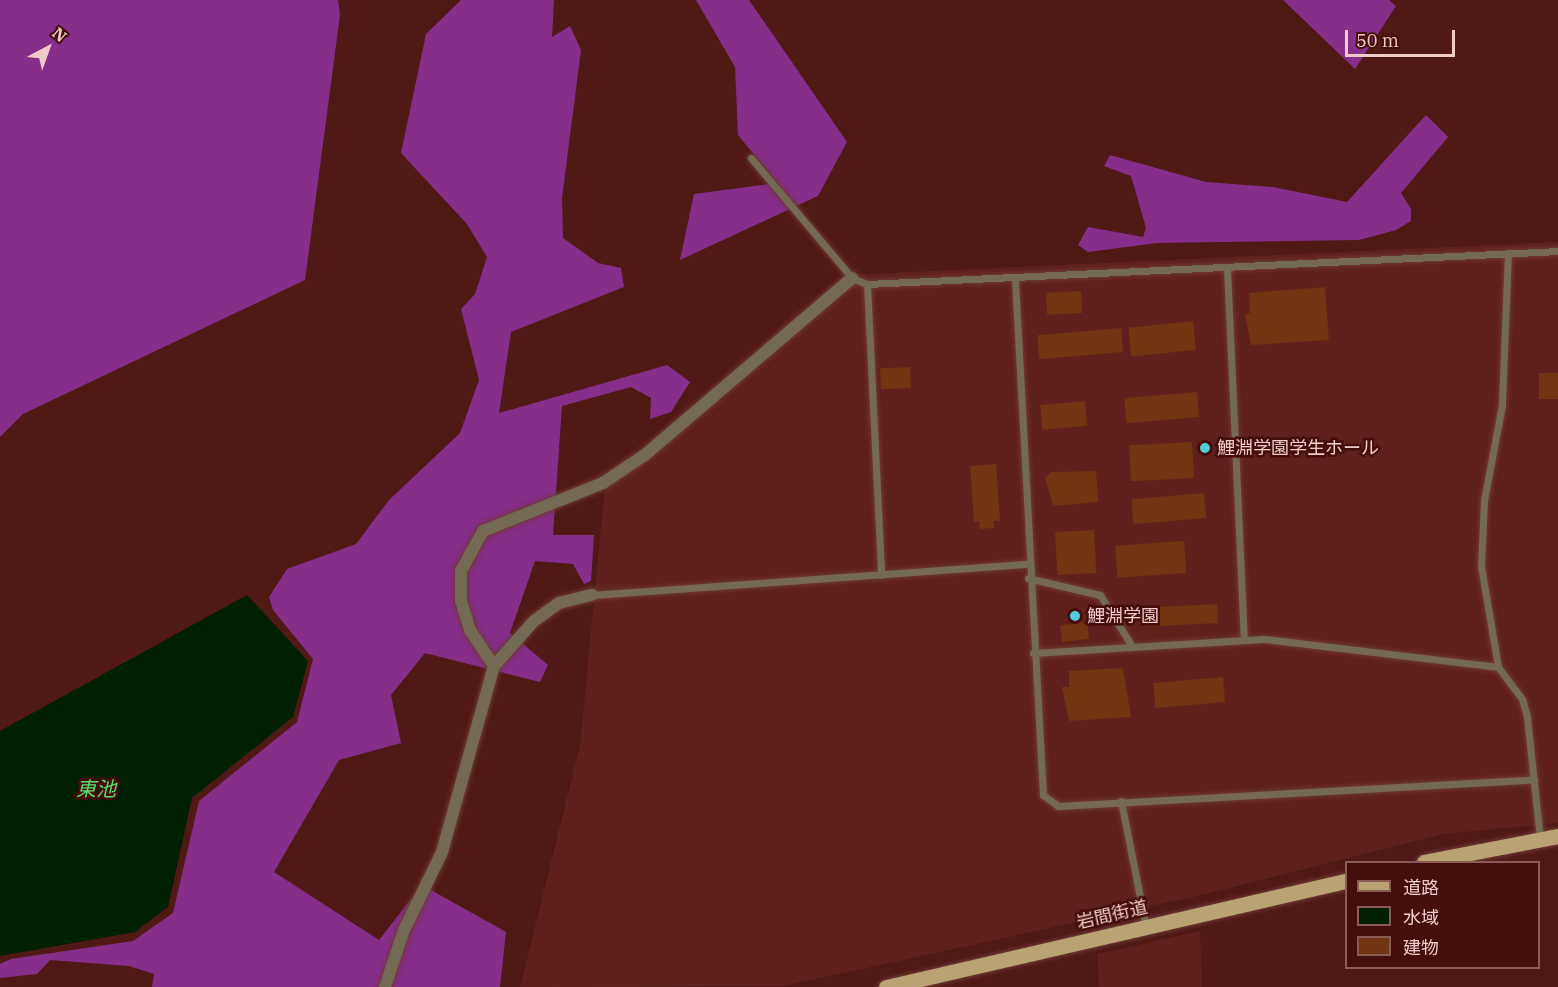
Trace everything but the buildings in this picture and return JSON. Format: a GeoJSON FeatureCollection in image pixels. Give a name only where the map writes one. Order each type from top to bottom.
{"type":"FeatureCollection","features":[{"type":"Feature","properties":{"kind":"main road"},"geometry":{"type":"LineString","coordinates":[[1429,861],[1540,838],[1558,837]]}},
{"type":"Feature","properties":{"kind":"main road","name":"岩間街道"},"geometry":{"type":"LineString","coordinates":[[886,987],[1345,881]]}},
{"type":"Feature","properties":{"kind":"street"},"geometry":{"type":"LineString","coordinates":[[494,666],[470,630],[461,601],[461,571],[483,531],[603,483],[646,454],[852,278]]}},
{"type":"Feature","properties":{"kind":"street"},"geometry":{"type":"LineString","coordinates":[[385,987],[404,930],[442,852],[494,666],[534,621],[560,603],[592,595]]}},
{"type":"Feature","properties":{"kind":"lane"},"geometry":{"type":"LineString","coordinates":[[751,158],[852,278],[867,284],[1015,280],[1558,251]]}},
{"type":"Feature","properties":{"kind":"lane"},"geometry":{"type":"LineString","coordinates":[[1508,253],[1502,405],[1480,530],[1498,668],[1522,699],[1540,838]]}},
{"type":"Feature","properties":{"kind":"lane"},"geometry":{"type":"LineString","coordinates":[[1227,268],[1244,639]]}},
{"type":"Feature","properties":{"kind":"lane"},"geometry":{"type":"LineString","coordinates":[[1015,280],[1028,578],[1043,795],[1058,806],[1534,779]]}},
{"type":"Feature","properties":{"kind":"lane"},"geometry":{"type":"LineString","coordinates":[[867,284],[880,575]]}},
{"type":"Feature","properties":{"kind":"lane"},"geometry":{"type":"LineString","coordinates":[[592,595],[1028,564]]}},
{"type":"Feature","properties":{"kind":"lane"},"geometry":{"type":"LineString","coordinates":[[1028,578],[1100,595],[1132,646]]}},
{"type":"Feature","properties":{"kind":"lane"},"geometry":{"type":"LineString","coordinates":[[1034,653],[1244,639],[1498,668]]}},
{"type":"Feature","properties":{"kind":"lane"},"geometry":{"type":"LineString","coordinates":[[1121,801],[1146,927]]}},
{"type":"Feature","properties":{"kind":"shaded area"},"geometry":{"type":"Polygon","coordinates":[[[0,0],[338,0],[340,15],[305,280],[23,414],[0,437],[0,0]]]}},
{"type":"Feature","properties":{"kind":"shaded area"},"geometry":{"type":"Polygon","coordinates":[[[461,0],[554,0],[552,37],[570,26],[581,50],[562,198],[563,238],[598,263],[621,268],[624,287],[511,332],[499,413],[667,365],[690,382],[671,412],[650,419],[651,398],[631,387],[562,406],[553,535],[594,535],[591,581],[584,584],[573,564],[535,561],[510,633],[548,665],[540,682],[425,653],[391,695],[401,743],[339,760],[274,872],[379,940],[422,885],[506,932],[500,987],[152,987],[154,974],[129,966],[50,960],[37,974],[0,978],[0,964],[11,959],[133,941],[173,913],[199,801],[297,722],[313,659],[273,610],[269,597],[287,569],[356,544],[389,500],[460,433],[479,380],[461,309],[475,294],[487,257],[467,224],[401,153],[426,34],[461,0]]]}},
{"type":"Feature","properties":{"kind":"shaded area"},"geometry":{"type":"Polygon","coordinates":[[[696,0],[749,0],[847,142],[818,196],[680,260],[694,194],[777,183],[738,135],[735,67],[696,0]]]}},
{"type":"Feature","properties":{"kind":"shaded area"},"geometry":{"type":"Polygon","coordinates":[[[1283,0],[1389,0],[1396,6],[1355,69],[1283,0]]]}},
{"type":"Feature","properties":{"kind":"shaded area"},"geometry":{"type":"Polygon","coordinates":[[[1426,115],[1448,137],[1401,193],[1411,209],[1411,221],[1396,230],[1359,240],[1157,243],[1088,252],[1078,245],[1088,227],[1143,237],[1146,228],[1131,176],[1104,166],[1110,155],[1206,182],[1273,187],[1347,202],[1426,115]]]}},
{"type":"Feature","properties":{"kind":"shaded area","name":"鯉淵学園"},"geometry":{"type":"Polygon","coordinates":[[[1558,242],[1558,823],[1443,834],[1206,894],[783,986],[520,987],[580,746],[605,486],[845,275],[1558,242]]]}},
{"type":"Feature","properties":{"kind":"shaded area"},"geometry":{"type":"Polygon","coordinates":[[[1200,931],[1202,987],[1099,987],[1097,954],[1200,931]]]}},
{"type":"Feature","properties":{"kind":"water","name":"東池"},"geometry":{"type":"Polygon","coordinates":[[[247,595],[308,661],[293,717],[192,798],[168,907],[135,932],[0,956],[0,731],[247,595]]]}},
{"type":"Feature","properties":{"kind":"place","name":"鯉淵学園学生ホール"},"geometry":{"type":"Point","coordinates":[1205,448]}},
{"type":"Feature","properties":{"kind":"place","name":"鯉淵学園"},"geometry":{"type":"Point","coordinates":[1075,616]}}]}
